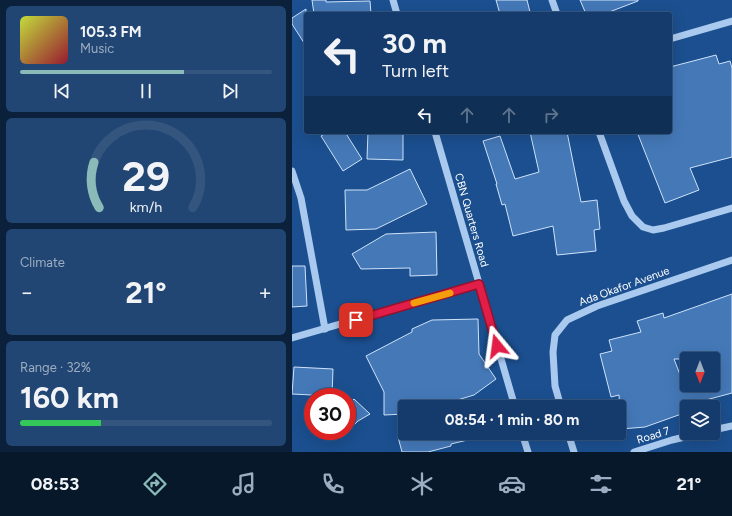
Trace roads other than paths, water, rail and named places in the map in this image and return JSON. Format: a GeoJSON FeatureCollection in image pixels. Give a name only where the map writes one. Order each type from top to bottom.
{"type":"FeatureCollection","features":[{"type":"Feature","properties":{"kind":"street"},"geometry":{"type":"LineString","coordinates":[[392,0],[396,12]]}},
{"type":"Feature","properties":{"kind":"street"},"geometry":{"type":"LineString","coordinates":[[552,0],[556,12]]}},
{"type":"Feature","properties":{"kind":"street"},"geometry":{"type":"LineString","coordinates":[[672,38],[732,21]]}},
{"type":"Feature","properties":{"kind":"street","name":"CBN Quarters Road"},"geometry":{"type":"LineString","coordinates":[[436,134],[513,400]]}},
{"type":"Feature","properties":{"kind":"street"},"geometry":{"type":"LineString","coordinates":[[600,134],[624,201],[632,216],[643,227],[653,230],[664,228],[732,208]]}},
{"type":"Feature","properties":{"kind":"street"},"geometry":{"type":"LineString","coordinates":[[292,171],[302,198],[325,328]]}},
{"type":"Feature","properties":{"kind":"street","name":"Ada Okafor Avenue"},"geometry":{"type":"LineString","coordinates":[[559,400],[555,386],[553,352],[554,335],[567,320],[597,306],[732,260]]}},
{"type":"Feature","properties":{"kind":"street"},"geometry":{"type":"LineString","coordinates":[[292,338],[479,284]]}},
{"type":"Feature","properties":{"kind":"street"},"geometry":{"type":"LineString","coordinates":[[720,429],[732,426]]}},
{"type":"Feature","properties":{"kind":"street","name":"Road 7"},"geometry":{"type":"LineString","coordinates":[[634,452],[680,438]]}},
{"type":"Feature","properties":{"kind":"street"},"geometry":{"type":"LineString","coordinates":[[524,440],[528,452]]}},
{"type":"Feature","properties":{"kind":"street"},"geometry":{"type":"LineString","coordinates":[[570,440],[574,452]]}}]}
